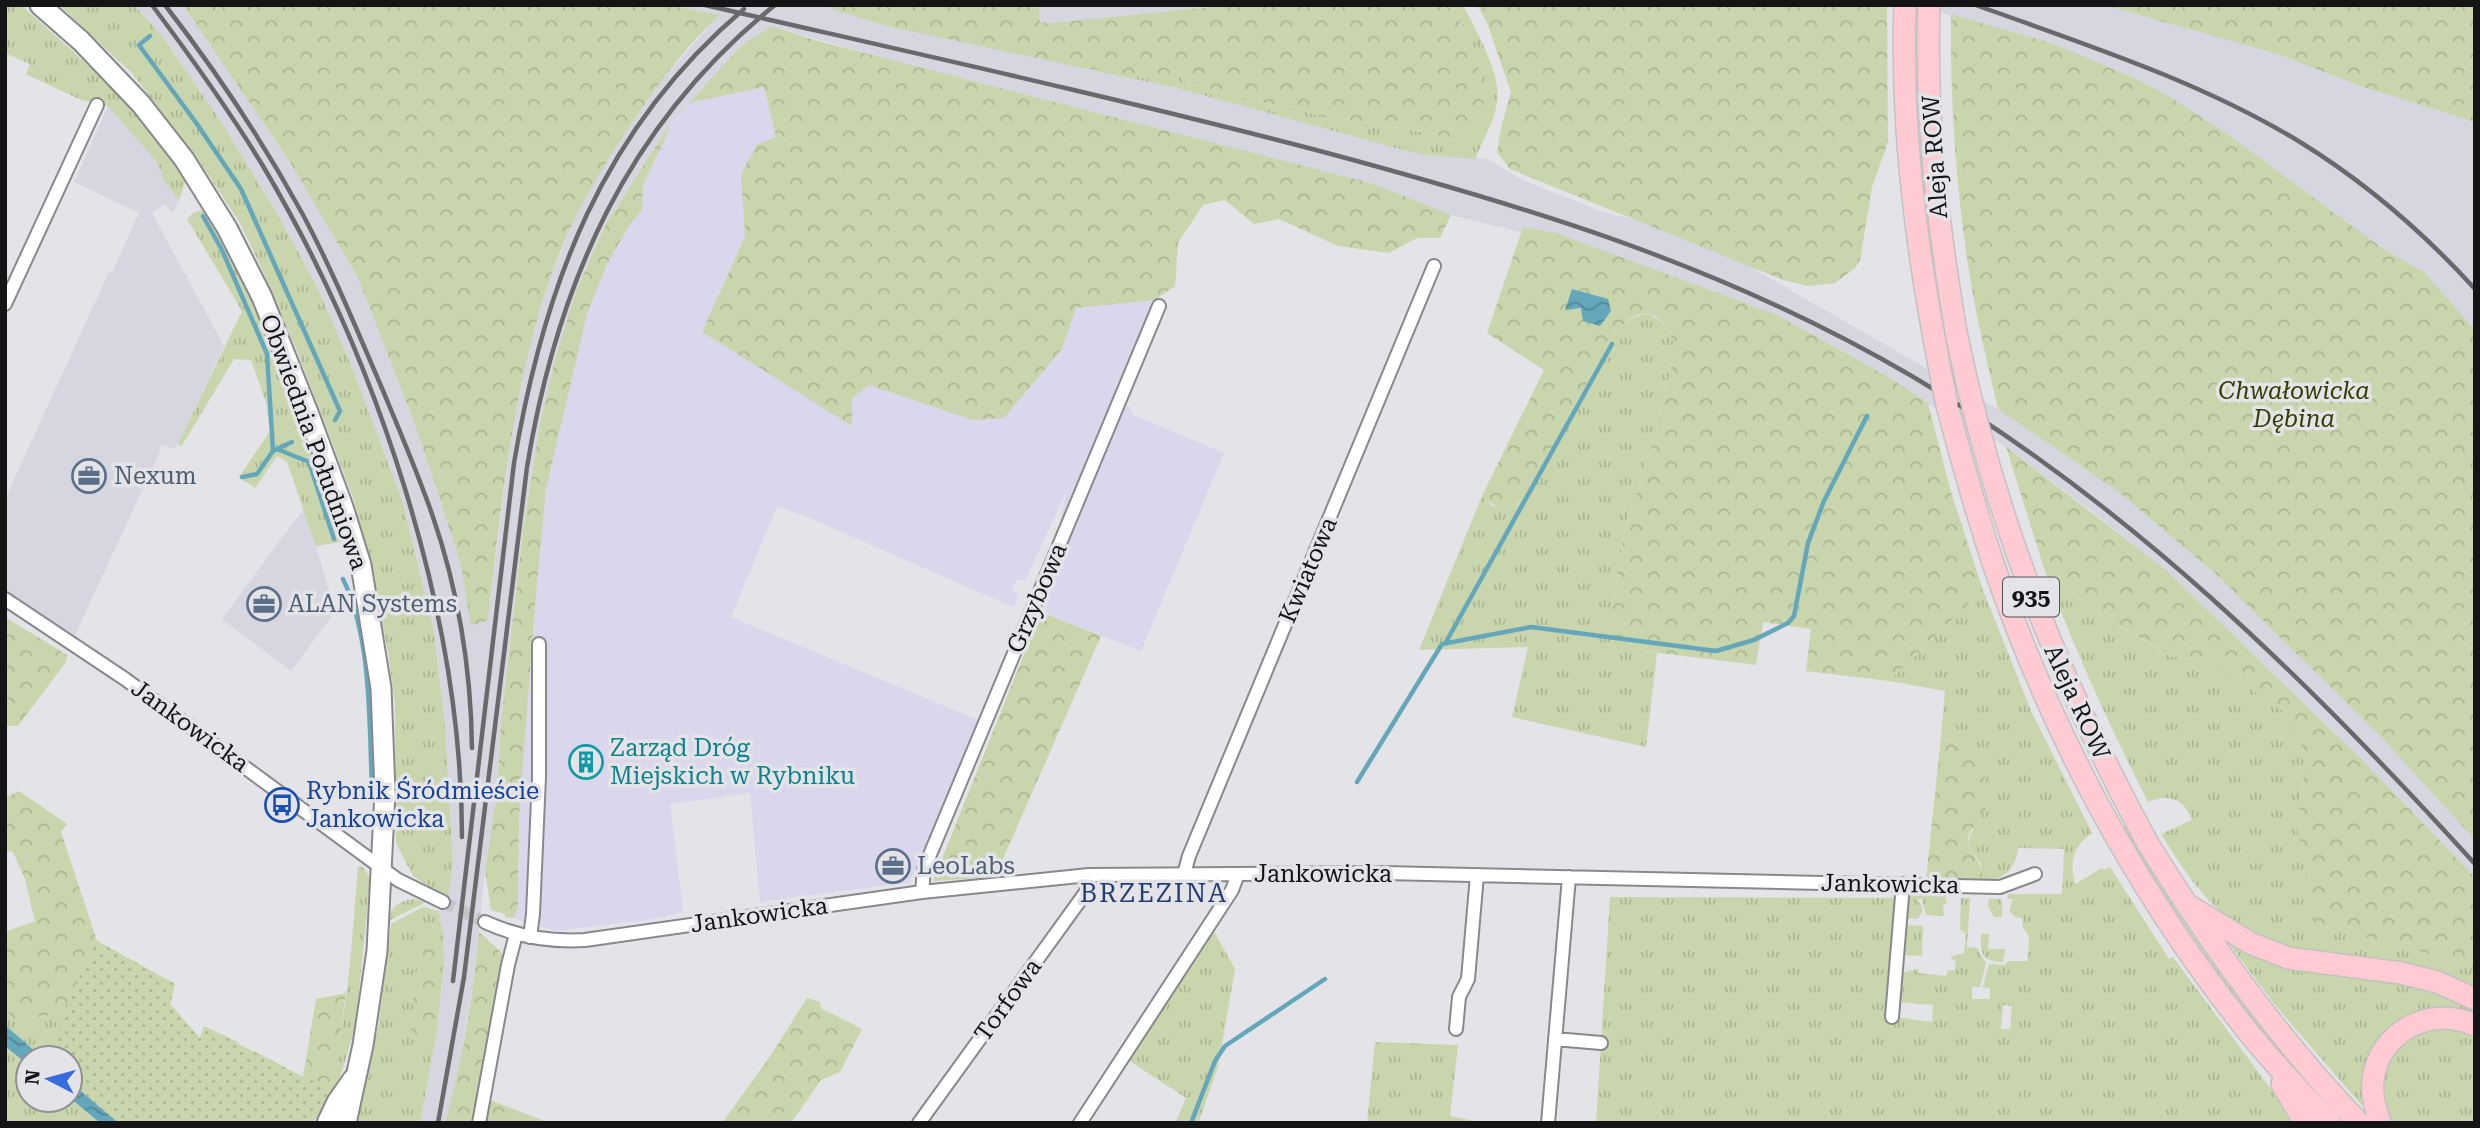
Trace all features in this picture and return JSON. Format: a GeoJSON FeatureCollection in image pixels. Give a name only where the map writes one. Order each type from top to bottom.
{"type":"FeatureCollection","features":[{"type":"Feature","properties":{"kind":"main road","name":"Aleja ROW"},"geometry":{"type":"LineString","coordinates":[[1905,5],[1906,105],[1913,199],[1926,298],[1947,405],[1984,534],[2022,641],[2056,720],[2126,856],[2197,965],[2264,1051],[2330,1123]]}},
{"type":"Feature","properties":{"kind":"main road","name":"Aleja ROW"},"geometry":{"type":"LineString","coordinates":[[1929,5],[1931,117],[1937,201],[1948,285],[1972,409],[2011,541],[2048,639],[2092,738],[2147,842],[2184,903],[2265,1015],[2359,1123]]}},
{"type":"Feature","properties":{"kind":"main road","name":"Obwiednia Południowa"},"geometry":{"type":"LineString","coordinates":[[40,6],[81,41],[127,88],[160,128],[205,191],[236,243],[304,404],[353,537],[375,640],[385,735],[386,792],[383,869],[372,984],[363,1045],[346,1123]]}},
{"type":"Feature","properties":{"kind":"main road"},"geometry":{"type":"LineString","coordinates":[[2184,903],[2250,943],[2288,958],[2401,973],[2437,982],[2475,999]]}},
{"type":"Feature","properties":{"kind":"main road"},"geometry":{"type":"LineString","coordinates":[[2380,1123],[2374,1104],[2373,1079],[2377,1063],[2393,1038],[2415,1023],[2437,1018],[2475,1025]]}},
{"type":"Feature","properties":{"kind":"main road"},"geometry":{"type":"LineString","coordinates":[[2264,1051],[2305,1123]]}},
{"type":"Feature","properties":{"kind":"main road","name":"Obwiednia Południowa"},"geometry":{"type":"LineString","coordinates":[[327,1123],[337,1102],[354,1078]]}},
{"type":"Feature","properties":{"kind":"street"},"geometry":{"type":"LineString","coordinates":[[5,304],[97,105]]}},
{"type":"Feature","properties":{"kind":"street","name":"Kwiatowa"},"geometry":{"type":"LineString","coordinates":[[1184,874],[1189,856],[1434,266]]}},
{"type":"Feature","properties":{"kind":"street","name":"Grzybowa"},"geometry":{"type":"LineString","coordinates":[[922,892],[924,869],[1159,306]]}},
{"type":"Feature","properties":{"kind":"street","name":"Jankowicka"},"geometry":{"type":"LineString","coordinates":[[5,599],[125,679],[383,869],[408,886],[443,902]]}},
{"type":"Feature","properties":{"kind":"street"},"geometry":{"type":"LineString","coordinates":[[479,1123],[508,965],[533,914],[539,777],[539,644]]}},
{"type":"Feature","properties":{"kind":"street"},"geometry":{"type":"LineString","coordinates":[[1080,1123],[1232,890],[1238,874]]}},
{"type":"Feature","properties":{"kind":"street","name":"Jankowicka"},"geometry":{"type":"LineString","coordinates":[[485,922],[523,936],[553,941],[585,940],[922,892],[1089,875],[1477,875],[2000,887],[2035,874]]}},
{"type":"Feature","properties":{"kind":"street","name":"Torfowa"},"geometry":{"type":"LineString","coordinates":[[919,1123],[1086,892],[1089,875]]}},
{"type":"Feature","properties":{"kind":"street"},"geometry":{"type":"LineString","coordinates":[[1456,1029],[1460,997],[1468,979],[1477,875]]}},
{"type":"Feature","properties":{"kind":"street"},"geometry":{"type":"LineString","coordinates":[[1548,1123],[1569,877]]}},
{"type":"Feature","properties":{"kind":"street"},"geometry":{"type":"LineString","coordinates":[[1892,1017],[1903,884]]}},
{"type":"Feature","properties":{"kind":"street"},"geometry":{"type":"LineString","coordinates":[[1555,1039],[1601,1043]]}},
{"type":"Feature","properties":{"kind":"shaded area"},"geometry":{"type":"Polygon","coordinates":[[[134,5],[183,5],[290,162],[358,278],[413,419],[436,487],[460,562],[471,624],[488,621],[513,420],[528,352],[549,280],[577,214],[606,160],[664,77],[719,15],[668,5],[818,5],[883,25],[1173,87],[1418,154],[1488,159],[1522,180],[1603,212],[1635,220],[1745,264],[1998,409],[2116,490],[2215,573],[2382,738],[2475,840],[2475,877],[2362,760],[2166,570],[2006,447],[1766,314],[1589,249],[1451,215],[1374,184],[876,56],[771,26],[739,48],[670,124],[606,224],[577,289],[556,356],[540,424],[523,531],[501,723],[497,794],[485,870],[474,977],[458,1076],[445,1123],[420,1123],[437,1032],[444,961],[443,931],[438,911],[449,892],[453,864],[445,725],[434,632],[403,503],[350,362],[316,285],[278,215],[220,120],[162,36],[134,5]]]}},
{"type":"Feature","properties":{"kind":"shaded area"},"geometry":{"type":"Polygon","coordinates":[[[1039,5],[1229,5],[1052,23],[1040,22],[1039,5]]]}},
{"type":"Feature","properties":{"kind":"shaded area"},"geometry":{"type":"Polygon","coordinates":[[[1913,5],[2104,5],[2281,55],[2357,85],[2475,122],[2475,330],[2424,272],[2385,250],[2223,131],[2167,95],[2054,44],[1913,5]]]}},
{"type":"Feature","properties":{"kind":"shaded area"},"geometry":{"type":"Polygon","coordinates":[[[764,87],[776,138],[741,174],[745,236],[702,332],[852,425],[852,399],[869,385],[973,420],[1062,349],[1076,308],[1155,300],[1121,382],[1115,383],[1133,415],[1224,453],[1141,651],[1041,612],[1067,490],[1025,581],[1017,579],[1012,589],[1018,597],[1013,607],[777,506],[731,617],[978,720],[910,882],[760,902],[750,793],[670,804],[683,912],[654,919],[556,931],[513,918],[518,907],[519,819],[546,489],[575,360],[587,314],[607,264],[629,226],[642,210],[643,185],[670,124],[689,103],[764,87]]]}},
{"type":"Feature","properties":{"kind":"shaded area"},"geometry":{"type":"Polygon","coordinates":[[[108,106],[158,162],[166,184],[179,200],[173,213],[164,204],[152,213],[224,346],[178,444],[173,449],[161,445],[75,635],[5,591],[5,499],[109,272],[112,273],[139,213],[74,182],[108,106]]]}},
{"type":"Feature","properties":{"kind":"shaded area"},"geometry":{"type":"Polygon","coordinates":[[[305,507],[335,612],[291,671],[222,619],[305,507]]]}},
{"type":"Feature","properties":{"kind":"green space"},"geometry":{"type":"Polygon","coordinates":[[[5,5],[21,5],[105,80],[151,130],[186,180],[179,200],[166,184],[157,162],[108,106],[81,100],[26,74],[30,64],[5,53],[5,5]]]}},
{"type":"Feature","properties":{"kind":"green space"},"geometry":{"type":"Polygon","coordinates":[[[59,5],[134,5],[162,36],[220,120],[278,215],[316,285],[350,362],[403,503],[434,632],[445,725],[453,864],[446,897],[413,876],[396,843],[395,704],[388,651],[354,500],[297,351],[260,265],[240,223],[209,176],[133,74],[59,5]]]}},
{"type":"Feature","properties":{"kind":"green space"},"geometry":{"type":"Polygon","coordinates":[[[183,5],[668,5],[720,15],[675,63],[623,136],[587,196],[557,259],[536,323],[517,407],[503,492],[488,621],[471,625],[460,562],[436,487],[413,419],[358,278],[290,162],[183,5]]]}},
{"type":"Feature","properties":{"kind":"green space"},"geometry":{"type":"Polygon","coordinates":[[[819,5],[1039,5],[1040,22],[1052,23],[1229,5],[1450,5],[1471,39],[1477,57],[1486,119],[1462,142],[1433,134],[1322,117],[1297,108],[1262,103],[1186,82],[1174,71],[1153,80],[1082,68],[883,25],[819,5]]]}},
{"type":"Feature","properties":{"kind":"green space"},"geometry":{"type":"Polygon","coordinates":[[[1450,5],[1463,5],[1487,53],[1496,79],[1497,103],[1491,125],[1475,159],[1418,154],[1173,87],[1082,68],[1174,71],[1186,82],[1262,103],[1297,108],[1322,117],[1433,134],[1462,142],[1471,39],[1450,5]]]}},
{"type":"Feature","properties":{"kind":"green space"},"geometry":{"type":"Polygon","coordinates":[[[1477,5],[1887,5],[1888,142],[1872,187],[1860,260],[1855,268],[1835,283],[1808,286],[1783,280],[1510,169],[1497,152],[1511,92],[1487,23],[1477,5]]]}},
{"type":"Feature","properties":{"kind":"green space"},"geometry":{"type":"Polygon","coordinates":[[[2104,5],[2475,5],[2475,122],[2357,85],[2281,55],[2104,5]]]}},
{"type":"Feature","properties":{"kind":"green space","name":"Chwałowicka Dębina"},"geometry":{"type":"Polygon","coordinates":[[[1951,14],[2054,44],[2167,95],[2223,131],[2385,250],[2424,272],[2475,330],[2475,840],[2382,738],[2215,573],[2116,490],[1998,409],[1973,294],[1961,212],[1953,113],[1951,14]]]}},
{"type":"Feature","properties":{"kind":"green space"},"geometry":{"type":"Polygon","coordinates":[[[771,26],[818,41],[1374,184],[1451,215],[1440,238],[1417,238],[1389,253],[1338,246],[1279,219],[1254,224],[1225,200],[1203,205],[1178,243],[1175,286],[1155,300],[1076,308],[1062,349],[1004,418],[973,420],[869,385],[852,399],[852,426],[702,332],[745,236],[741,174],[757,145],[776,137],[764,87],[689,103],[739,48],[771,26]]]}},
{"type":"Feature","properties":{"kind":"green space"},"geometry":{"type":"Polygon","coordinates":[[[670,124],[643,185],[642,210],[629,226],[607,264],[587,314],[546,489],[519,819],[518,907],[513,918],[505,917],[505,914],[491,910],[485,870],[497,794],[501,723],[523,531],[540,424],[556,356],[577,289],[606,224],[670,124]]]}},
{"type":"Feature","properties":{"kind":"green space"},"geometry":{"type":"Polygon","coordinates":[[[202,210],[209,210],[271,336],[342,534],[341,542],[316,546],[287,462],[277,456],[255,488],[239,477],[270,431],[266,403],[251,360],[234,359],[181,447],[178,444],[242,311],[187,219],[202,210]]]}},
{"type":"Feature","properties":{"kind":"green space"},"geometry":{"type":"Polygon","coordinates":[[[1523,227],[1556,233],[1777,315],[1885,375],[1928,403],[1951,492],[1983,590],[1889,681],[1806,671],[1811,629],[1763,622],[1756,665],[1636,650],[1619,643],[1613,633],[1611,613],[1625,530],[1656,431],[1675,350],[1674,343],[1668,329],[1651,315],[1635,316],[1628,321],[1611,339],[1524,498],[1508,507],[1497,506],[1487,500],[1482,496],[1544,370],[1487,333],[1523,227]]]}},
{"type":"Feature","properties":{"kind":"green space"},"geometry":{"type":"Polygon","coordinates":[[[1648,314],[1667,328],[1675,350],[1656,431],[1625,530],[1611,613],[1636,650],[1657,653],[1646,747],[1512,717],[1528,647],[1419,650],[1482,496],[1492,506],[1517,505],[1524,498],[1611,339],[1631,319],[1648,314]]]}},
{"type":"Feature","properties":{"kind":"green space"},"geometry":{"type":"Polygon","coordinates":[[[2006,447],[2166,570],[2362,760],[2475,877],[2475,971],[2416,950],[2316,926],[2297,826],[2306,756],[2287,714],[2209,662],[2171,656],[2091,609],[2044,568],[2006,447]]]}},
{"type":"Feature","properties":{"kind":"green space"},"geometry":{"type":"Polygon","coordinates":[[[2044,568],[2091,609],[2170,656],[2209,662],[2287,713],[2306,756],[2297,826],[2403,945],[2440,955],[2475,971],[2475,990],[2324,958],[2281,946],[2254,935],[2217,908],[2187,873],[2161,834],[2192,820],[2189,813],[2180,803],[2169,798],[2148,802],[2093,686],[2044,568]]]}},
{"type":"Feature","properties":{"kind":"green space"},"geometry":{"type":"Polygon","coordinates":[[[1983,590],[2032,713],[2092,833],[2080,843],[2074,855],[2072,869],[2075,884],[2102,868],[2104,870],[2110,867],[2169,959],[2173,957],[2296,1123],[1596,1123],[1610,897],[1906,898],[1908,891],[1944,893],[1947,903],[1943,905],[1944,916],[1926,915],[1922,899],[1917,898],[1923,909],[1918,919],[1906,918],[1905,925],[1923,926],[1922,956],[1903,955],[1901,973],[1918,969],[1919,973],[1946,976],[1948,970],[1955,970],[1956,962],[1950,957],[1964,953],[1966,934],[1960,929],[1961,898],[1970,898],[1967,947],[1977,948],[1986,963],[1980,987],[1972,987],[1972,999],[1990,999],[1990,988],[1983,987],[1989,964],[2005,965],[2008,961],[2028,961],[2029,936],[2023,928],[2022,918],[2009,911],[2013,899],[2007,899],[2008,894],[2062,894],[2064,849],[2018,848],[2014,862],[2007,872],[1997,879],[1983,881],[1981,863],[1970,850],[1968,841],[1975,825],[1952,740],[1941,737],[1945,691],[1889,681],[1983,590]],[[1898,1002],[1897,1017],[1932,1022],[1933,1005],[1898,1002]],[[2003,1005],[2001,1029],[2010,1029],[2012,1006],[2003,1005]]]}},
{"type":"Feature","properties":{"kind":"green space"},"geometry":{"type":"Polygon","coordinates":[[[1041,612],[1101,636],[995,877],[933,881],[1041,612]]]}},
{"type":"Feature","properties":{"kind":"green space"},"geometry":{"type":"Polygon","coordinates":[[[5,617],[67,655],[66,662],[18,726],[5,726],[5,617]]]}},
{"type":"Feature","properties":{"kind":"green space"},"geometry":{"type":"Polygon","coordinates":[[[1941,737],[1951,740],[1974,756],[1986,780],[1986,807],[1968,841],[1970,850],[1981,868],[1983,881],[1926,879],[1941,737]]]}},
{"type":"Feature","properties":{"kind":"green space"},"geometry":{"type":"Polygon","coordinates":[[[19,791],[67,824],[61,832],[97,941],[175,984],[170,1004],[200,1038],[204,1026],[238,1042],[118,1123],[84,1094],[84,1044],[70,1044],[70,999],[61,1014],[15,1020],[5,1010],[5,932],[35,921],[25,879],[13,852],[5,850],[5,798],[19,791]]]}},
{"type":"Feature","properties":{"kind":"green space"},"geometry":{"type":"Polygon","coordinates":[[[2126,825],[2175,905],[2237,994],[2347,1123],[2341,1123],[2310,1089],[2222,981],[2145,867],[2122,827],[2126,825]]]}},
{"type":"Feature","properties":{"kind":"green space"},"geometry":{"type":"Polygon","coordinates":[[[358,866],[364,868],[370,879],[356,1024],[334,1097],[329,1108],[320,1113],[337,1053],[342,1022],[358,866]]]}},
{"type":"Feature","properties":{"kind":"green space"},"geometry":{"type":"Polygon","coordinates":[[[414,899],[426,902],[388,921],[396,905],[414,899]]]}},
{"type":"Feature","properties":{"kind":"green space"},"geometry":{"type":"Polygon","coordinates":[[[1989,899],[2002,899],[2002,917],[1994,917],[1988,906],[1989,899]]]}},
{"type":"Feature","properties":{"kind":"green space"},"geometry":{"type":"Polygon","coordinates":[[[423,907],[438,911],[443,931],[434,926],[426,932],[411,1038],[425,1038],[437,1032],[420,1123],[356,1123],[356,1113],[378,1028],[391,924],[423,907]]]}},
{"type":"Feature","properties":{"kind":"green space"},"geometry":{"type":"Polygon","coordinates":[[[435,926],[443,931],[444,961],[437,1032],[425,1038],[411,1038],[417,950],[426,932],[435,926]]]}},
{"type":"Feature","properties":{"kind":"green space"},"geometry":{"type":"Polygon","coordinates":[[[1212,928],[1235,969],[1218,1067],[1199,1121],[1211,1123],[1175,1123],[1186,1098],[1128,1060],[1212,928]]]}},
{"type":"Feature","properties":{"kind":"green space"},"geometry":{"type":"Polygon","coordinates":[[[479,932],[503,954],[490,1045],[475,1123],[445,1123],[466,1028],[479,932]]]}},
{"type":"Feature","properties":{"kind":"green space"},"geometry":{"type":"Polygon","coordinates":[[[1981,934],[1989,934],[1988,949],[2005,949],[2003,962],[1991,960],[1984,955],[1981,934]]]}},
{"type":"Feature","properties":{"kind":"green space"},"geometry":{"type":"Polygon","coordinates":[[[97,941],[175,984],[170,1004],[200,1039],[204,1026],[303,1077],[330,1086],[320,1113],[312,1123],[118,1123],[84,1094],[84,1044],[54,1044],[70,998],[97,941]]]}},
{"type":"Feature","properties":{"kind":"green space"},"geometry":{"type":"Polygon","coordinates":[[[2227,941],[2417,985],[2475,1009],[2475,1016],[2414,1015],[2363,1107],[2275,1005],[2227,941]]]}},
{"type":"Feature","properties":{"kind":"green space"},"geometry":{"type":"Polygon","coordinates":[[[346,993],[332,1080],[327,1096],[312,1123],[190,1123],[254,1067],[254,1051],[303,1077],[316,999],[346,993]]]}},
{"type":"Feature","properties":{"kind":"green space"},"geometry":{"type":"Polygon","coordinates":[[[70,998],[70,1044],[27,1044],[5,1025],[5,1010],[15,1020],[61,1014],[70,998]]]}},
{"type":"Feature","properties":{"kind":"green space"},"geometry":{"type":"Polygon","coordinates":[[[807,998],[820,1002],[821,1008],[862,1029],[840,1072],[821,1080],[791,1123],[722,1123],[771,1055],[807,998]]]}},
{"type":"Feature","properties":{"kind":"green space"},"geometry":{"type":"Polygon","coordinates":[[[2445,1026],[2475,1034],[2475,1123],[2390,1123],[2383,1098],[2384,1074],[2388,1063],[2402,1043],[2417,1033],[2445,1026]]]}},
{"type":"Feature","properties":{"kind":"green space"},"geometry":{"type":"Polygon","coordinates":[[[1375,1042],[1458,1045],[1450,1116],[1484,1123],[1367,1123],[1375,1042]]]}},
{"type":"Feature","properties":{"kind":"green space"},"geometry":{"type":"Polygon","coordinates":[[[5,1046],[14,1053],[14,1114],[84,1114],[84,1110],[100,1123],[5,1123],[5,1046]]]}},
{"type":"Feature","properties":{"kind":"green space"},"geometry":{"type":"Polygon","coordinates":[[[490,1100],[550,1123],[485,1123],[490,1100]]]}},
{"type":"Feature","properties":{"kind":"water"},"geometry":{"type":"Polygon","coordinates":[[[1572,289],[1608,299],[1611,311],[1600,326],[1583,321],[1581,308],[1565,310],[1572,289]]]}},
{"type":"Feature","properties":{"kind":"water"},"geometry":{"type":"Polygon","coordinates":[[[5,1025],[27,1044],[14,1044],[14,1053],[5,1046],[5,1025]]]}},
{"type":"Feature","properties":{"kind":"water"},"geometry":{"type":"Polygon","coordinates":[[[84,1094],[118,1123],[100,1123],[84,1110],[84,1094]]]}},
{"type":"Feature","properties":{"kind":"waterway"},"geometry":{"type":"LineString","coordinates":[[150,36],[139,45],[241,189],[340,411],[335,420]]}},
{"type":"Feature","properties":{"kind":"waterway"},"geometry":{"type":"LineString","coordinates":[[203,216],[222,250],[267,354],[273,451]]}},
{"type":"Feature","properties":{"kind":"waterway"},"geometry":{"type":"LineString","coordinates":[[1446,642],[1612,344]]}},
{"type":"Feature","properties":{"kind":"waterway"},"geometry":{"type":"LineString","coordinates":[[1357,782],[1442,644],[1531,627],[1716,651],[1754,640],[1788,623],[1794,616],[1808,543],[1824,501],[1867,416]]}},
{"type":"Feature","properties":{"kind":"waterway"},"geometry":{"type":"LineString","coordinates":[[242,477],[257,474],[273,451],[292,442]]}},
{"type":"Feature","properties":{"kind":"waterway"},"geometry":{"type":"LineString","coordinates":[[277,449],[309,462],[334,539]]}},
{"type":"Feature","properties":{"kind":"waterway"},"geometry":{"type":"LineString","coordinates":[[343,579],[352,602],[364,654],[372,788]]}},
{"type":"Feature","properties":{"kind":"waterway"},"geometry":{"type":"LineString","coordinates":[[1191,1123],[1215,1061],[1225,1046],[1325,979]]}},
{"type":"Feature","properties":{"kind":"tunnel"},"geometry":{"type":"LineString","coordinates":[[443,902],[485,922]]}},
{"type":"Feature","properties":{"kind":"railway"},"geometry":{"type":"LineString","coordinates":[[152,5],[263,166],[304,241],[342,320],[376,404],[405,490],[429,577],[447,665],[458,752],[462,837]]}},
{"type":"Feature","properties":{"kind":"railway"},"geometry":{"type":"LineString","coordinates":[[165,5],[238,106],[302,213],[343,299],[401,434],[432,514],[456,600],[466,659],[472,748]]}},
{"type":"Feature","properties":{"kind":"railway"},"geometry":{"type":"LineString","coordinates":[[705,5],[1011,75],[1394,171],[1620,242],[1767,301],[1910,375],[1989,425],[2066,479],[2140,537],[2280,662],[2412,795],[2475,864]]}},
{"type":"Feature","properties":{"kind":"railway"},"geometry":{"type":"LineString","coordinates":[[438,1123],[464,977],[527,467],[540,399],[558,334],[580,272],[607,212],[639,155],[678,102],[723,52],[775,5]]}},
{"type":"Feature","properties":{"kind":"railway"},"geometry":{"type":"LineString","coordinates":[[1976,5],[2183,82],[2262,120],[2300,142],[2370,191],[2414,228],[2475,289]]}},
{"type":"Feature","properties":{"kind":"railway"},"geometry":{"type":"LineString","coordinates":[[453,981],[514,463],[543,334],[563,273],[587,214],[617,158],[652,106],[695,56],[744,9]]}},
{"type":"Feature","properties":{"kind":"place","name":"Nexum"},"geometry":{"type":"Point","coordinates":[89,476]}},
{"type":"Feature","properties":{"kind":"place","name":"ALAN Systems"},"geometry":{"type":"Point","coordinates":[264,604]}},
{"type":"Feature","properties":{"kind":"place","name":"Zarząd Dróg Miejskich w Rybniku"},"geometry":{"type":"Point","coordinates":[586,762]}},
{"type":"Feature","properties":{"kind":"place","name":"Rybnik Śródmieście Jankowicka"},"geometry":{"type":"Point","coordinates":[282,805]}},
{"type":"Feature","properties":{"kind":"place","name":"LeoLabs"},"geometry":{"type":"Point","coordinates":[893,866]}},
{"type":"Feature","properties":{"kind":"district","name":"BRZEZINA"},"geometry":{"type":"Point","coordinates":[1154,893]}}]}
